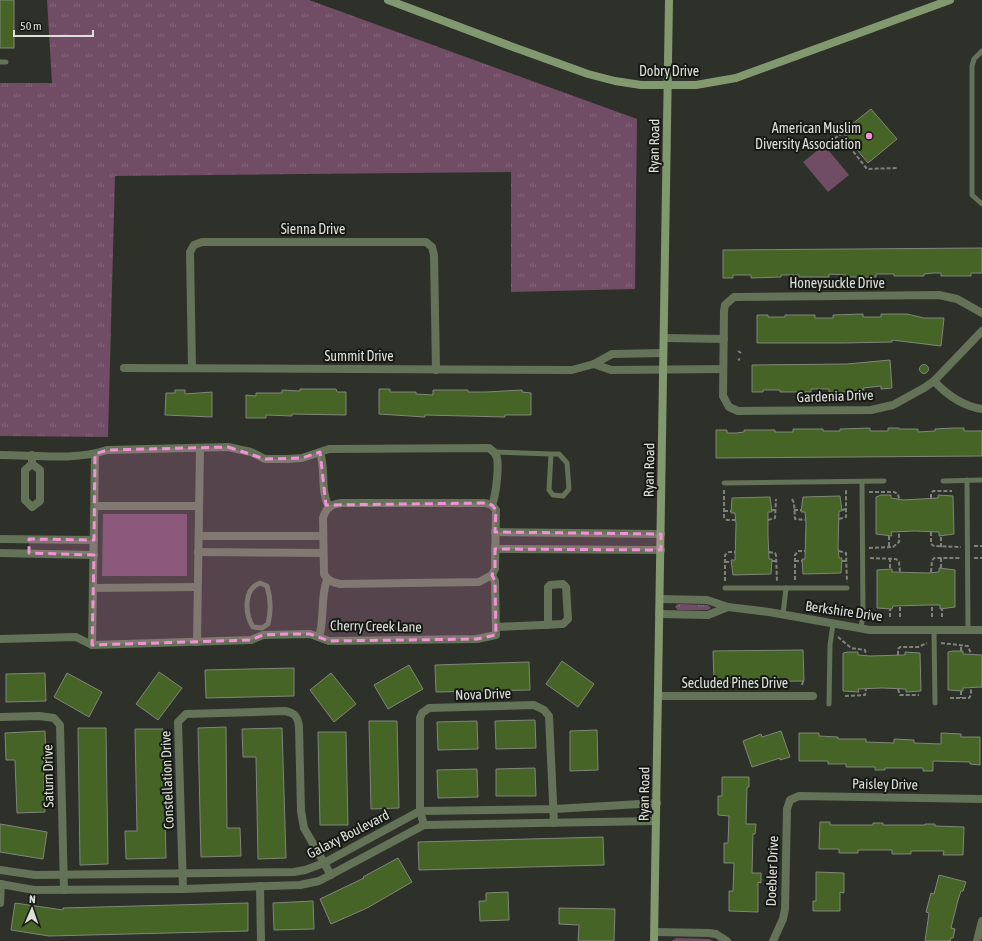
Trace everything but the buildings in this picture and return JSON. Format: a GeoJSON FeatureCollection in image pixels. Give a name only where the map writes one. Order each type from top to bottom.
{"type":"FeatureCollection","features":[{"type":"Feature","properties":{"kind":"main road","name":"Dobry Drive"},"geometry":{"type":"LineString","coordinates":[[388,0],[588,74],[628,83],[668,86],[711,84],[736,78],[950,0]]}},
{"type":"Feature","properties":{"kind":"main road","name":"Ryan Road"},"geometry":{"type":"LineString","coordinates":[[655,937],[669,0]]}},
{"type":"Feature","properties":{"kind":"street","name":"Sienna Drive"},"geometry":{"type":"LineString","coordinates":[[192,368],[190,252],[194,245],[202,242],[426,242],[432,247],[434,255],[436,370]]}},
{"type":"Feature","properties":{"kind":"street","name":"Honeysuckle Drive"},"geometry":{"type":"LineString","coordinates":[[723,354],[725,305],[734,297],[740,296],[939,295],[957,299],[982,313]]}},
{"type":"Feature","properties":{"kind":"street"},"geometry":{"type":"LineString","coordinates":[[982,332],[934,381],[959,402],[982,408]]}},
{"type":"Feature","properties":{"kind":"street"},"geometry":{"type":"LineString","coordinates":[[664,338],[724,339]]}},
{"type":"Feature","properties":{"kind":"street","name":"Summit Drive"},"geometry":{"type":"LineString","coordinates":[[124,368],[572,370],[594,364],[612,354],[663,353]]}},
{"type":"Feature","properties":{"kind":"street","name":"Gardenia Drive"},"geometry":{"type":"LineString","coordinates":[[723,354],[723,396],[726,404],[733,410],[744,412],[871,410],[893,405],[934,381]]}},
{"type":"Feature","properties":{"kind":"street"},"geometry":{"type":"LineString","coordinates":[[594,364],[611,370],[723,369]]}},
{"type":"Feature","properties":{"kind":"street"},"geometry":{"type":"LineString","coordinates":[[196,642],[200,448]]}},
{"type":"Feature","properties":{"kind":"street"},"geometry":{"type":"LineString","coordinates":[[0,454],[95,454],[107,450],[238,448],[265,459],[302,458],[329,449],[489,448],[494,452],[497,459],[495,498],[492,505]]}},
{"type":"Feature","properties":{"kind":"street"},"geometry":{"type":"LineString","coordinates":[[320,452],[324,471],[324,493],[329,507]]}},
{"type":"Feature","properties":{"kind":"street"},"geometry":{"type":"LineString","coordinates":[[92,645],[95,454]]}},
{"type":"Feature","properties":{"kind":"street"},"geometry":{"type":"LineString","coordinates":[[32,455],[32,464],[25,470],[25,500],[32,507],[40,501],[40,470],[32,464]]}},
{"type":"Feature","properties":{"kind":"street"},"geometry":{"type":"LineString","coordinates":[[341,503],[485,503],[492,505],[496,510],[495,569],[492,575],[479,582],[340,584],[327,580],[324,574],[323,518],[324,512],[329,507],[332,504],[341,503]]}},
{"type":"Feature","properties":{"kind":"street"},"geometry":{"type":"LineString","coordinates":[[94,506],[199,506]]}},
{"type":"Feature","properties":{"kind":"street"},"geometry":{"type":"LineString","coordinates":[[495,532],[661,534]]}},
{"type":"Feature","properties":{"kind":"street"},"geometry":{"type":"LineString","coordinates":[[199,536],[323,536]]}},
{"type":"Feature","properties":{"kind":"street"},"geometry":{"type":"LineString","coordinates":[[0,539],[94,540]]}},
{"type":"Feature","properties":{"kind":"street"},"geometry":{"type":"LineString","coordinates":[[29,539],[29,553]]}},
{"type":"Feature","properties":{"kind":"street"},"geometry":{"type":"LineString","coordinates":[[495,549],[661,550]]}},
{"type":"Feature","properties":{"kind":"street"},"geometry":{"type":"LineString","coordinates":[[198,552],[324,553]]}},
{"type":"Feature","properties":{"kind":"street"},"geometry":{"type":"LineString","coordinates":[[0,553],[94,555]]}},
{"type":"Feature","properties":{"kind":"street"},"geometry":{"type":"LineString","coordinates":[[492,575],[495,581],[496,627],[548,625],[563,624],[568,618],[566,587],[563,584],[550,584],[548,587],[548,625]]}},
{"type":"Feature","properties":{"kind":"street"},"geometry":{"type":"LineString","coordinates":[[319,637],[323,618],[324,587],[327,580]]}},
{"type":"Feature","properties":{"kind":"street"},"geometry":{"type":"LineString","coordinates":[[93,588],[197,587]]}},
{"type":"Feature","properties":{"kind":"street","name":"Berkshire Drive"},"geometry":{"type":"LineString","coordinates":[[660,599],[707,600],[728,608],[783,615],[861,629],[982,630]]}},
{"type":"Feature","properties":{"kind":"street","name":"Berkshire Drive"},"geometry":{"type":"LineString","coordinates":[[659,614],[708,615],[728,608]]}},
{"type":"Feature","properties":{"kind":"street","name":"Cherry Creek Lane"},"geometry":{"type":"LineString","coordinates":[[0,638],[76,637],[92,645],[251,640],[262,632],[310,634],[329,641],[477,639],[496,635],[496,627]]}},
{"type":"Feature","properties":{"kind":"street","name":"Secluded Pines Drive"},"geometry":{"type":"LineString","coordinates":[[658,696],[813,696]]}},
{"type":"Feature","properties":{"kind":"street","name":"Nova Drive"},"geometry":{"type":"LineString","coordinates":[[424,825],[420,811],[420,718],[422,713],[429,708],[534,705],[544,710],[549,716],[554,823]]}},
{"type":"Feature","properties":{"kind":"street","name":"Constellation Drive"},"geometry":{"type":"LineString","coordinates":[[183,889],[178,722],[186,714],[285,711],[296,715],[299,727],[301,811],[304,828],[331,875]]}},
{"type":"Feature","properties":{"kind":"street","name":"Saturn Drive"},"geometry":{"type":"LineString","coordinates":[[0,717],[39,716],[54,718],[60,725],[64,890]]}},
{"type":"Feature","properties":{"kind":"street","name":"Paisley Drive"},"geometry":{"type":"LineString","coordinates":[[790,800],[799,796],[982,799]]}},
{"type":"Feature","properties":{"kind":"street","name":"Doebler Drive"},"geometry":{"type":"LineString","coordinates":[[773,941],[783,919],[787,808],[790,800]]}},
{"type":"Feature","properties":{"kind":"street","name":"Galaxy Boulevard"},"geometry":{"type":"LineString","coordinates":[[0,870],[35,875],[294,872],[305,870],[324,862],[420,811],[554,809],[657,803]]}},
{"type":"Feature","properties":{"kind":"street","name":"Galaxy Boulevard"},"geometry":{"type":"LineString","coordinates":[[0,884],[34,890],[64,890],[183,889],[310,884],[331,875],[424,825],[656,821]]}},
{"type":"Feature","properties":{"kind":"street"},"geometry":{"type":"LineString","coordinates":[[0,884],[0,903]]}},
{"type":"Feature","properties":{"kind":"street"},"geometry":{"type":"LineString","coordinates":[[260,886],[261,941]]}},
{"type":"Feature","properties":{"kind":"street"},"geometry":{"type":"LineString","coordinates":[[977,941],[982,921]]}},
{"type":"Feature","properties":{"kind":"street"},"geometry":{"type":"LineString","coordinates":[[655,937],[709,933],[716,934],[726,941]]}},
{"type":"Feature","properties":{"kind":"lane"},"geometry":{"type":"LineString","coordinates":[[982,51],[974,59],[972,66],[972,195],[982,204]]}},
{"type":"Feature","properties":{"kind":"lane"},"geometry":{"type":"LineString","coordinates":[[494,452],[559,454],[567,463],[569,489],[563,496],[554,495],[549,490],[551,454]]}},
{"type":"Feature","properties":{"kind":"lane"},"geometry":{"type":"LineString","coordinates":[[943,480],[982,480]]}},
{"type":"Feature","properties":{"kind":"lane"},"geometry":{"type":"LineString","coordinates":[[967,480],[968,630]]}},
{"type":"Feature","properties":{"kind":"lane"},"geometry":{"type":"LineString","coordinates":[[861,629],[863,614],[862,482]]}},
{"type":"Feature","properties":{"kind":"lane"},"geometry":{"type":"LineString","coordinates":[[724,485],[884,482]]}},
{"type":"Feature","properties":{"kind":"lane"},"geometry":{"type":"LineString","coordinates":[[260,583],[267,586],[270,595],[270,616],[268,624],[262,632],[253,627],[250,621],[248,607],[249,592],[252,586],[260,583]]}},
{"type":"Feature","properties":{"kind":"lane"},"geometry":{"type":"LineString","coordinates":[[725,586],[786,588],[847,587]]}},
{"type":"Feature","properties":{"kind":"lane"},"geometry":{"type":"LineString","coordinates":[[783,615],[786,588]]}},
{"type":"Feature","properties":{"kind":"lane"},"geometry":{"type":"LineString","coordinates":[[829,704],[830,645],[833,624]]}},
{"type":"Feature","properties":{"kind":"lane"},"geometry":{"type":"LineString","coordinates":[[934,630],[935,703]]}},
{"type":"Feature","properties":{"kind":"path"},"geometry":{"type":"LineString","coordinates":[[831,123],[867,169],[897,168]]}},
{"type":"Feature","properties":{"kind":"path"},"geometry":{"type":"LineString","coordinates":[[825,146],[839,135]]}},
{"type":"Feature","properties":{"kind":"path"},"geometry":{"type":"LineString","coordinates":[[724,485],[725,520],[735,520]]}},
{"type":"Feature","properties":{"kind":"path"},"geometry":{"type":"LineString","coordinates":[[839,519],[845,518],[846,488]]}},
{"type":"Feature","properties":{"kind":"path"},"geometry":{"type":"LineString","coordinates":[[931,498],[932,492],[952,491]]}},
{"type":"Feature","properties":{"kind":"path"},"geometry":{"type":"LineString","coordinates":[[868,492],[897,493],[899,499]]}},
{"type":"Feature","properties":{"kind":"path"},"geometry":{"type":"LineString","coordinates":[[768,520],[776,518],[776,499]]}},
{"type":"Feature","properties":{"kind":"path"},"geometry":{"type":"LineString","coordinates":[[792,500],[794,503],[795,519],[805,520]]}},
{"type":"Feature","properties":{"kind":"path"},"geometry":{"type":"LineString","coordinates":[[724,510],[731,511]]}},
{"type":"Feature","properties":{"kind":"path"},"geometry":{"type":"LineString","coordinates":[[794,510],[801,510]]}},
{"type":"Feature","properties":{"kind":"path"},"geometry":{"type":"LineString","coordinates":[[868,548],[893,547],[898,543],[899,532]]}},
{"type":"Feature","properties":{"kind":"path"},"geometry":{"type":"LineString","coordinates":[[931,532],[931,544],[934,546],[962,547]]}},
{"type":"Feature","properties":{"kind":"path"},"geometry":{"type":"LineString","coordinates":[[889,536],[889,547]]}},
{"type":"Feature","properties":{"kind":"path"},"geometry":{"type":"LineString","coordinates":[[941,536],[941,547]]}},
{"type":"Feature","properties":{"kind":"path"},"geometry":{"type":"LineString","coordinates":[[973,546],[982,546]]}},
{"type":"Feature","properties":{"kind":"path"},"geometry":{"type":"LineString","coordinates":[[795,583],[795,561],[797,553],[805,551]]}},
{"type":"Feature","properties":{"kind":"path"},"geometry":{"type":"LineString","coordinates":[[839,551],[846,553],[847,587]]}},
{"type":"Feature","properties":{"kind":"path"},"geometry":{"type":"LineString","coordinates":[[725,586],[726,553],[735,552]]}},
{"type":"Feature","properties":{"kind":"path"},"geometry":{"type":"LineString","coordinates":[[769,552],[775,553],[777,583]]}},
{"type":"Feature","properties":{"kind":"path"},"geometry":{"type":"LineString","coordinates":[[867,558],[890,558],[898,560],[900,572]]}},
{"type":"Feature","properties":{"kind":"path"},"geometry":{"type":"LineString","coordinates":[[890,558],[890,569]]}},
{"type":"Feature","properties":{"kind":"path"},"geometry":{"type":"LineString","coordinates":[[941,558],[941,568]]}},
{"type":"Feature","properties":{"kind":"path"},"geometry":{"type":"LineString","coordinates":[[931,572],[932,560],[941,558],[962,558]]}},
{"type":"Feature","properties":{"kind":"path"},"geometry":{"type":"LineString","coordinates":[[973,558],[982,558]]}},
{"type":"Feature","properties":{"kind":"path"},"geometry":{"type":"LineString","coordinates":[[795,561],[802,561]]}},
{"type":"Feature","properties":{"kind":"path"},"geometry":{"type":"LineString","coordinates":[[842,561],[847,561]]}},
{"type":"Feature","properties":{"kind":"path"},"geometry":{"type":"LineString","coordinates":[[725,562],[732,562]]}},
{"type":"Feature","properties":{"kind":"path"},"geometry":{"type":"LineString","coordinates":[[900,606],[900,617]]}},
{"type":"Feature","properties":{"kind":"path"},"geometry":{"type":"LineString","coordinates":[[932,606],[932,617]]}},
{"type":"Feature","properties":{"kind":"path"},"geometry":{"type":"LineString","coordinates":[[890,609],[890,617]]}},
{"type":"Feature","properties":{"kind":"path"},"geometry":{"type":"LineString","coordinates":[[942,609],[942,617]]}},
{"type":"Feature","properties":{"kind":"path"},"geometry":{"type":"LineString","coordinates":[[838,636],[849,647],[865,650],[866,655]]}},
{"type":"Feature","properties":{"kind":"path"},"geometry":{"type":"LineString","coordinates":[[898,655],[899,648],[918,647],[928,643]]}},
{"type":"Feature","properties":{"kind":"path"},"geometry":{"type":"LineString","coordinates":[[940,643],[970,646],[971,654]]}},
{"type":"Feature","properties":{"kind":"path"},"geometry":{"type":"LineString","coordinates":[[961,645],[961,651]]}},
{"type":"Feature","properties":{"kind":"path"},"geometry":{"type":"LineString","coordinates":[[907,647],[907,652]]}},
{"type":"Feature","properties":{"kind":"path"},"geometry":{"type":"LineString","coordinates":[[950,698],[971,696],[971,688]]}},
{"type":"Feature","properties":{"kind":"path"},"geometry":{"type":"LineString","coordinates":[[845,696],[864,695],[866,689]]}},
{"type":"Feature","properties":{"kind":"path"},"geometry":{"type":"LineString","coordinates":[[898,689],[899,694],[920,695]]}},
{"type":"Feature","properties":{"kind":"path"},"geometry":{"type":"LineString","coordinates":[[961,691],[961,698]]}},
{"type":"Feature","properties":{"kind":"highlighted area"},"geometry":{"type":"Polygon","coordinates":[[[228,447],[265,459],[302,458],[320,452],[326,505],[485,503],[492,505],[496,510],[495,532],[661,534],[661,550],[495,549],[495,569],[492,575],[495,581],[496,635],[477,639],[329,641],[310,634],[286,634],[263,635],[251,640],[92,645],[94,555],[29,553],[29,539],[94,540],[95,454],[107,450],[228,447]]]}},
{"type":"Feature","properties":{"kind":"green space"},"geometry":{"type":"Polygon","coordinates":[[[47,0],[309,0],[637,119],[635,289],[511,292],[511,172],[115,176],[108,437],[0,436],[0,83],[52,83],[47,0]]]}},
{"type":"Feature","properties":{"kind":"green space"},"geometry":{"type":"Polygon","coordinates":[[[824,145],[849,175],[828,192],[803,162],[824,145]]]}},
{"type":"Feature","properties":{"kind":"green space"},"geometry":{"type":"Polygon","coordinates":[[[103,514],[187,514],[187,576],[102,576],[103,514]]]}},
{"type":"Feature","properties":{"kind":"green space"},"geometry":{"type":"Polygon","coordinates":[[[678,604],[708,605],[711,608],[708,610],[678,610],[675,607],[678,604]]]}},
{"type":"Feature","properties":{"kind":"green space"},"geometry":{"type":"Polygon","coordinates":[[[676,938],[709,939],[713,941],[672,941],[676,938]]]}},
{"type":"Feature","properties":{"kind":"place","name":"American Muslim Diversity Association"},"geometry":{"type":"Point","coordinates":[869,136]}}]}
